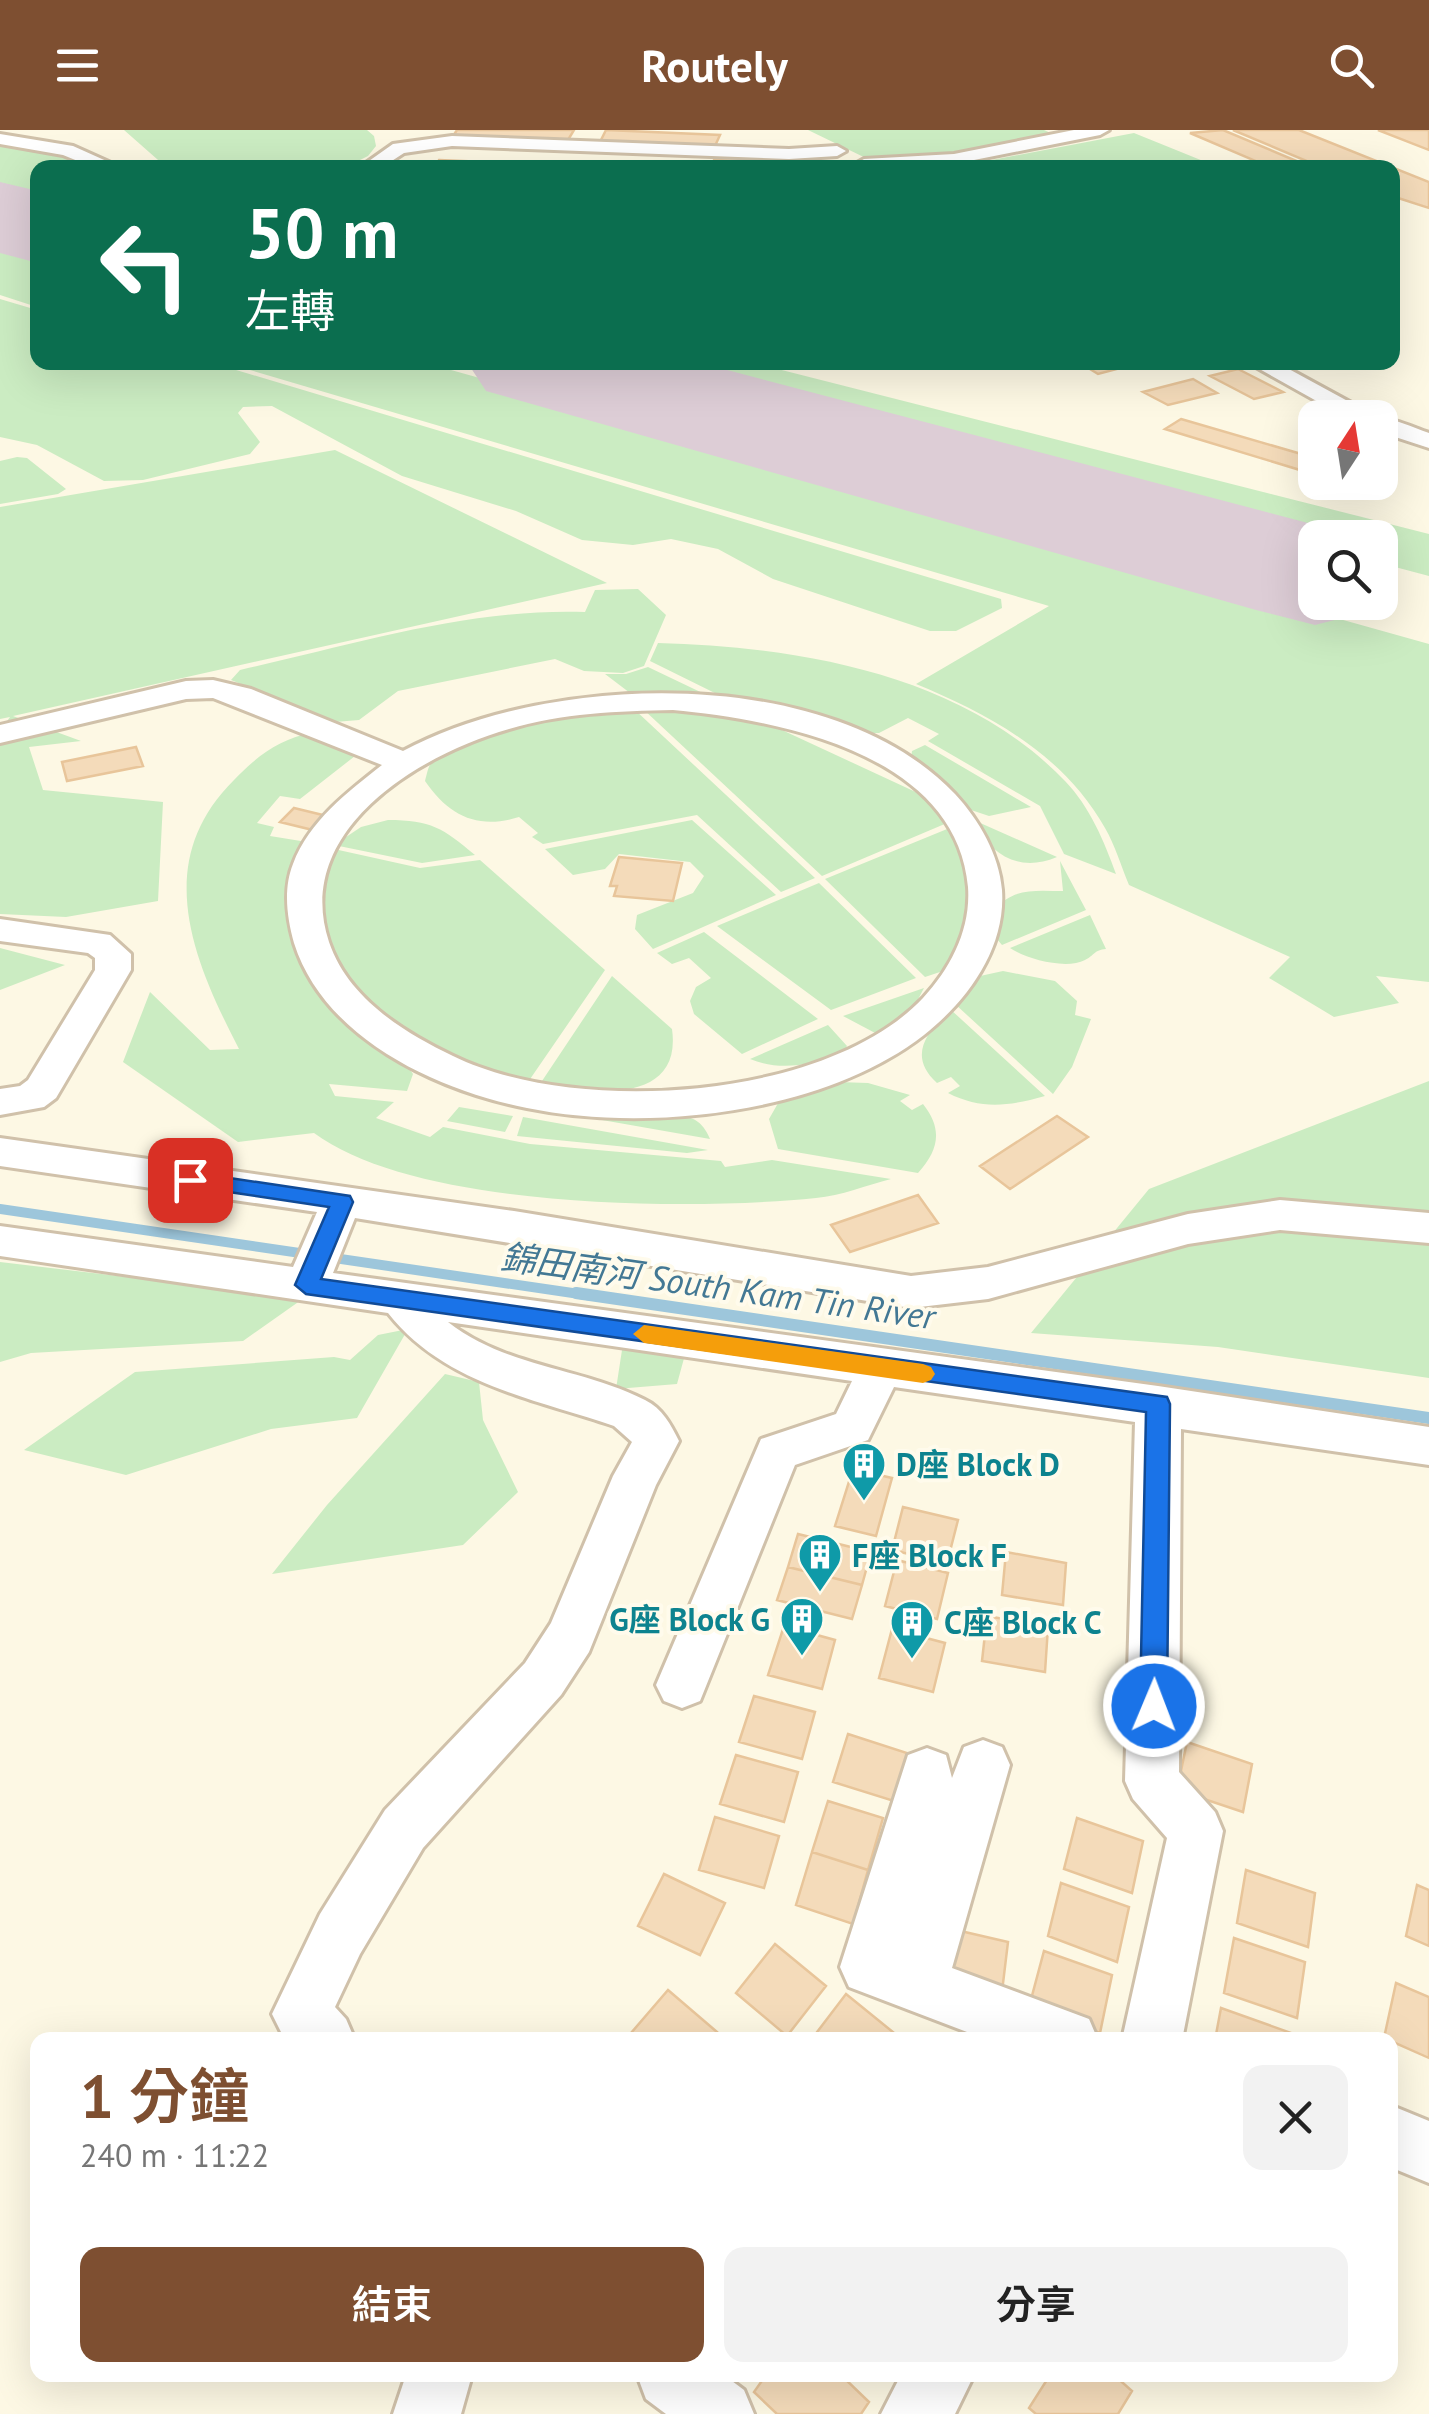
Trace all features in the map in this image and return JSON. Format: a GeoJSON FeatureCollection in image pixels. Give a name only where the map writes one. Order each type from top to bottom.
{"type":"FeatureCollection","features":[{"type":"Feature","properties":{"kind":"street"},"geometry":{"type":"LineString","coordinates":[[796,130],[855,160]]}},
{"type":"Feature","properties":{"kind":"street"},"geometry":{"type":"LineString","coordinates":[[944,160],[1100,130]]}},
{"type":"Feature","properties":{"kind":"street"},"geometry":{"type":"LineString","coordinates":[[0,131],[30,144]]}},
{"type":"Feature","properties":{"kind":"street"},"geometry":{"type":"LineString","coordinates":[[0,140],[67,150],[93,160]]}},
{"type":"Feature","properties":{"kind":"street"},"geometry":{"type":"LineString","coordinates":[[380,160],[399,148],[452,141],[789,154],[838,151]]}},
{"type":"Feature","properties":{"kind":"street"},"geometry":{"type":"LineString","coordinates":[[1273,370],[1331,400]]}},
{"type":"Feature","properties":{"kind":"street"},"geometry":{"type":"LineString","coordinates":[[1398,430],[1429,441]]}},
{"type":"Feature","properties":{"kind":"street"},"geometry":{"type":"LineString","coordinates":[[0,734],[186,690],[214,689],[240,695],[405,762],[496,723],[600,703],[709,704],[811,724],[898,764],[933,791],[960,821],[982,866],[986,890],[980,940],[952,988],[902,1033],[834,1069],[794,1083],[705,1102],[643,1105],[565,1101],[478,1082],[405,1051],[376,1031],[331,986],[307,938],[306,888],[323,841],[358,799],[405,762]]}},
{"type":"Feature","properties":{"kind":"street"},"geometry":{"type":"LineString","coordinates":[[0,930],[98,943],[113,954],[113,970],[42,1089],[30,1098],[0,1102]]}},
{"type":"Feature","properties":{"kind":"street"},"geometry":{"type":"LineString","coordinates":[[0,1152],[514,1226],[911,1292],[988,1283],[1188,1230],[1280,1215],[1429,1228]]}},
{"type":"Feature","properties":{"kind":"street"},"geometry":{"type":"LineString","coordinates":[[306,1285],[342,1202]]}},
{"type":"Feature","properties":{"kind":"street"},"geometry":{"type":"LineString","coordinates":[[0,1241],[1158,1404],[1429,1446]]}},
{"type":"Feature","properties":{"kind":"street"},"geometry":{"type":"LineString","coordinates":[[305,2031],[340,1934],[404,1828],[543,1680],[571,1636],[636,1476],[656,1441],[630,1413],[496,1370],[450,1348],[414,1319],[401,1299]]}},
{"type":"Feature","properties":{"kind":"street"},"geometry":{"type":"LineString","coordinates":[[682,1685],[777,1452],[852,1427],[881,1368]]}},
{"type":"Feature","properties":{"kind":"street"},"geometry":{"type":"LineString","coordinates":[[1154,2032],[1196,1831],[1152,1781],[1158,1404]]}},
{"type":"Feature","properties":{"kind":"street"},"geometry":{"type":"LineString","coordinates":[[894,1976],[983,1766]]}},
{"type":"Feature","properties":{"kind":"street"},"geometry":{"type":"LineString","coordinates":[[894,1976],[926,1773]]}},
{"type":"Feature","properties":{"kind":"street"},"geometry":{"type":"LineString","coordinates":[[894,1976],[1046,2032]]}},
{"type":"Feature","properties":{"kind":"street"},"geometry":{"type":"LineString","coordinates":[[1398,2139],[1429,2152]]}},
{"type":"Feature","properties":{"kind":"street"},"geometry":{"type":"LineString","coordinates":[[427,2414],[437,2382]]}},
{"type":"Feature","properties":{"kind":"street"},"geometry":{"type":"LineString","coordinates":[[679,2382],[720,2414]]}},
{"type":"Feature","properties":{"kind":"street"},"geometry":{"type":"LineString","coordinates":[[915,2414],[936,2382]]}},
{"type":"Feature","properties":{"kind":"green space"},"geometry":{"type":"Polygon","coordinates":[[[124,130],[367,130],[374,136],[376,146],[360,160],[158,160],[124,130]]]}},
{"type":"Feature","properties":{"kind":"green space"},"geometry":{"type":"Polygon","coordinates":[[[808,130],[1044,130],[1055,135],[927,160],[870,160],[808,130]]]}},
{"type":"Feature","properties":{"kind":"green space"},"geometry":{"type":"Polygon","coordinates":[[[1134,133],[1201,160],[992,160],[1134,133]]]}},
{"type":"Feature","properties":{"kind":"green space"},"geometry":{"type":"Polygon","coordinates":[[[0,144],[72,160],[30,160],[30,204],[0,196],[0,144]]]}},
{"type":"Feature","properties":{"kind":"green space"},"geometry":{"type":"Polygon","coordinates":[[[0,243],[30,252],[30,305],[0,295],[0,243]]]}},
{"type":"Feature","properties":{"kind":"green space"},"geometry":{"type":"Polygon","coordinates":[[[0,299],[30,308],[30,370],[236,370],[1001,599],[1002,608],[956,631],[930,631],[773,579],[718,549],[671,539],[633,545],[582,540],[516,511],[402,476],[272,406],[243,407],[238,413],[260,442],[250,454],[143,480],[104,481],[37,445],[0,437],[0,299]]]}},
{"type":"Feature","properties":{"kind":"green space"},"geometry":{"type":"Polygon","coordinates":[[[250,370],[451,370],[1298,607],[1298,620],[1343,620],[1429,644],[1429,982],[1376,976],[1399,1003],[1334,1017],[1269,978],[1290,957],[1129,885],[1105,828],[1069,779],[998,724],[916,684],[1049,606],[250,370]]]}},
{"type":"Feature","properties":{"kind":"green space"},"geometry":{"type":"Polygon","coordinates":[[[651,370],[782,370],[1374,520],[1298,520],[1298,541],[651,370]]]}},
{"type":"Feature","properties":{"kind":"green space"},"geometry":{"type":"Polygon","coordinates":[[[335,450],[607,583],[13,716],[81,741],[29,747],[43,790],[163,802],[158,901],[66,917],[0,914],[0,731],[10,717],[0,719],[0,507],[335,450]]]}},
{"type":"Feature","properties":{"kind":"green space"},"geometry":{"type":"Polygon","coordinates":[[[27,458],[66,489],[58,494],[0,504],[0,461],[27,458]]]}},
{"type":"Feature","properties":{"kind":"green space"},"geometry":{"type":"Polygon","coordinates":[[[1398,526],[1429,534],[1429,576],[1398,568],[1398,526]]]}},
{"type":"Feature","properties":{"kind":"green space"},"geometry":{"type":"Polygon","coordinates":[[[638,589],[666,615],[644,666],[623,673],[584,671],[555,659],[398,691],[359,720],[335,722],[231,680],[240,670],[411,630],[497,616],[585,612],[595,590],[638,589]]]}},
{"type":"Feature","properties":{"kind":"green space"},"geometry":{"type":"Polygon","coordinates":[[[658,643],[767,651],[822,660],[928,691],[978,715],[1024,745],[1074,791],[1095,825],[1116,874],[1064,854],[1040,806],[928,741],[939,734],[908,718],[879,733],[856,733],[733,702],[650,661],[658,643]]]}},
{"type":"Feature","properties":{"kind":"green space"},"geometry":{"type":"Polygon","coordinates":[[[648,667],[715,699],[634,696],[605,674],[626,674],[648,667]]]}},
{"type":"Feature","properties":{"kind":"green space"},"geometry":{"type":"Polygon","coordinates":[[[677,708],[754,717],[920,794],[947,823],[822,876],[643,709],[677,708]]]}},
{"type":"Feature","properties":{"kind":"green space"},"geometry":{"type":"Polygon","coordinates":[[[634,709],[815,878],[781,892],[697,815],[543,844],[532,837],[538,833],[519,817],[478,821],[454,811],[425,781],[433,760],[473,737],[528,722],[634,709]]]}},
{"type":"Feature","properties":{"kind":"green space"},"geometry":{"type":"Polygon","coordinates":[[[311,733],[350,749],[355,756],[300,799],[280,796],[257,823],[274,827],[270,836],[307,842],[291,886],[289,918],[297,952],[312,985],[346,1024],[391,1052],[413,1074],[407,1091],[329,1084],[335,1096],[394,1102],[376,1118],[430,1137],[443,1127],[530,1144],[721,1161],[725,1167],[772,1160],[891,1179],[825,1197],[699,1204],[556,1199],[484,1190],[418,1177],[360,1158],[314,1133],[238,1142],[123,1062],[150,992],[210,1050],[239,1049],[195,946],[187,878],[193,844],[208,811],[242,772],[278,744],[311,733]]]}},
{"type":"Feature","properties":{"kind":"green space"},"geometry":{"type":"Polygon","coordinates":[[[925,745],[1031,807],[989,816],[959,806],[911,759],[912,751],[925,745]]]}},
{"type":"Feature","properties":{"kind":"green space"},"geometry":{"type":"Polygon","coordinates":[[[388,820],[436,827],[475,855],[422,863],[334,845],[361,827],[388,820]]]}},
{"type":"Feature","properties":{"kind":"green space"},"geometry":{"type":"Polygon","coordinates":[[[692,820],[776,895],[653,949],[635,929],[637,915],[693,893],[704,876],[690,862],[619,854],[605,869],[573,875],[545,849],[692,820]]]}},
{"type":"Feature","properties":{"kind":"green space"},"geometry":{"type":"Polygon","coordinates":[[[973,823],[1057,857],[1031,863],[1008,858],[989,844],[973,823]]]}},
{"type":"Feature","properties":{"kind":"green space"},"geometry":{"type":"Polygon","coordinates":[[[952,827],[967,862],[967,915],[949,969],[925,977],[825,879],[952,827]]]}},
{"type":"Feature","properties":{"kind":"green space"},"geometry":{"type":"Polygon","coordinates":[[[334,849],[420,868],[480,860],[605,970],[526,1085],[444,1054],[405,1032],[370,1005],[343,974],[326,938],[322,896],[334,849]]]}},
{"type":"Feature","properties":{"kind":"green space"},"geometry":{"type":"Polygon","coordinates":[[[1060,861],[1086,910],[1002,945],[996,938],[995,910],[1017,894],[1063,891],[1060,861]]]}},
{"type":"Feature","properties":{"kind":"green space"},"geometry":{"type":"Polygon","coordinates":[[[819,883],[916,978],[831,1010],[717,926],[819,883]]]}},
{"type":"Feature","properties":{"kind":"green space"},"geometry":{"type":"Polygon","coordinates":[[[1090,915],[1106,949],[1085,960],[1068,964],[1046,962],[1010,948],[1090,915]]]}},
{"type":"Feature","properties":{"kind":"green space"},"geometry":{"type":"Polygon","coordinates":[[[704,932],[818,1019],[742,1054],[694,1014],[690,1001],[696,987],[711,978],[689,958],[672,964],[657,953],[704,932]]]}},
{"type":"Feature","properties":{"kind":"green space"},"geometry":{"type":"Polygon","coordinates":[[[0,948],[65,965],[0,990],[0,948]]]}},
{"type":"Feature","properties":{"kind":"green space"},"geometry":{"type":"Polygon","coordinates":[[[1003,971],[1055,981],[1077,1001],[1075,1015],[1091,1019],[1072,1067],[1053,1094],[955,1004],[971,978],[1003,971]]]}},
{"type":"Feature","properties":{"kind":"green space"},"geometry":{"type":"Polygon","coordinates":[[[612,976],[672,1029],[671,1054],[662,1072],[627,1090],[538,1087],[612,976]]]}},
{"type":"Feature","properties":{"kind":"green space"},"geometry":{"type":"Polygon","coordinates":[[[924,988],[914,1007],[877,1034],[843,1016],[924,988]]]}},
{"type":"Feature","properties":{"kind":"green space"},"geometry":{"type":"Polygon","coordinates":[[[950,1009],[1045,1096],[1008,1104],[984,1104],[948,1093],[960,1086],[951,1077],[937,1083],[928,1073],[922,1054],[928,1035],[950,1009]]]}},
{"type":"Feature","properties":{"kind":"green space"},"geometry":{"type":"Polygon","coordinates":[[[828,1025],[847,1046],[842,1055],[785,1066],[750,1059],[828,1025]]]}},
{"type":"Feature","properties":{"kind":"green space"},"geometry":{"type":"Polygon","coordinates":[[[1429,1081],[1429,1378],[1218,1347],[1031,1333],[1149,1189],[1429,1081]]]}},
{"type":"Feature","properties":{"kind":"green space"},"geometry":{"type":"Polygon","coordinates":[[[838,1082],[868,1083],[910,1095],[900,1101],[912,1110],[923,1104],[934,1122],[936,1139],[918,1173],[778,1149],[769,1119],[781,1098],[838,1082]]]}},
{"type":"Feature","properties":{"kind":"green space"},"geometry":{"type":"Polygon","coordinates":[[[459,1107],[513,1116],[505,1132],[447,1121],[459,1107]]]}},
{"type":"Feature","properties":{"kind":"green space"},"geometry":{"type":"Polygon","coordinates":[[[528,1107],[680,1115],[700,1124],[710,1139],[528,1107]]]}},
{"type":"Feature","properties":{"kind":"green space"},"geometry":{"type":"Polygon","coordinates":[[[523,1117],[708,1150],[687,1153],[517,1136],[523,1117]]]}},
{"type":"Feature","properties":{"kind":"green space"},"geometry":{"type":"Polygon","coordinates":[[[0,1262],[304,1298],[243,1341],[31,1353],[0,1362],[0,1262]]]}},
{"type":"Feature","properties":{"kind":"green space"},"geometry":{"type":"Polygon","coordinates":[[[408,1329],[357,1418],[271,1429],[126,1475],[24,1450],[135,1372],[334,1357],[350,1360],[378,1335],[408,1329]]]}},
{"type":"Feature","properties":{"kind":"green space"},"geometry":{"type":"Polygon","coordinates":[[[622,1350],[686,1351],[677,1384],[616,1389],[622,1350]]]}},
{"type":"Feature","properties":{"kind":"green space"},"geometry":{"type":"Polygon","coordinates":[[[445,1374],[479,1382],[483,1420],[518,1492],[463,1545],[272,1574],[327,1505],[445,1374]]]}},
{"type":"Feature","properties":{"kind":"building"},"geometry":{"type":"Polygon","coordinates":[[[457,130],[574,130],[568,140],[453,136],[457,130]]]}},
{"type":"Feature","properties":{"kind":"building"},"geometry":{"type":"Polygon","coordinates":[[[606,130],[720,135],[715,146],[600,142],[606,130]]]}},
{"type":"Feature","properties":{"kind":"building"},"geometry":{"type":"Polygon","coordinates":[[[1223,130],[1294,160],[1253,160],[1190,133],[1223,130]]]}},
{"type":"Feature","properties":{"kind":"building"},"geometry":{"type":"Polygon","coordinates":[[[1233,130],[1299,130],[1374,160],[1304,160],[1233,130]]]}},
{"type":"Feature","properties":{"kind":"building"},"geometry":{"type":"Polygon","coordinates":[[[1378,130],[1429,130],[1429,150],[1378,130]]]}},
{"type":"Feature","properties":{"kind":"building"},"geometry":{"type":"Polygon","coordinates":[[[1400,170],[1429,182],[1429,208],[1400,199],[1400,170]]]}},
{"type":"Feature","properties":{"kind":"building"},"geometry":{"type":"Polygon","coordinates":[[[1240,370],[1283,392],[1254,399],[1210,376],[1240,370]]]}},
{"type":"Feature","properties":{"kind":"building"},"geometry":{"type":"Polygon","coordinates":[[[1193,379],[1217,393],[1168,405],[1143,392],[1193,379]]]}},
{"type":"Feature","properties":{"kind":"building"},"geometry":{"type":"Polygon","coordinates":[[[1181,419],[1298,453],[1298,469],[1165,429],[1181,419]]]}},
{"type":"Feature","properties":{"kind":"building"},"geometry":{"type":"Polygon","coordinates":[[[136,747],[143,766],[67,781],[62,762],[136,747]]]}},
{"type":"Feature","properties":{"kind":"building"},"geometry":{"type":"Polygon","coordinates":[[[294,808],[331,817],[317,831],[280,822],[294,808]]]}},
{"type":"Feature","properties":{"kind":"building"},"geometry":{"type":"Polygon","coordinates":[[[619,857],[682,863],[673,901],[614,896],[617,886],[610,886],[619,857]]]}},
{"type":"Feature","properties":{"kind":"building"},"geometry":{"type":"Polygon","coordinates":[[[1057,1116],[1088,1137],[1010,1189],[980,1166],[1057,1116]]]}},
{"type":"Feature","properties":{"kind":"building"},"geometry":{"type":"Polygon","coordinates":[[[918,1195],[938,1223],[850,1252],[831,1225],[918,1195]]]}},
{"type":"Feature","properties":{"kind":"building","name":"D座 Block D"},"geometry":{"type":"Polygon","coordinates":[[[853,1469],[892,1478],[876,1536],[835,1526],[853,1469]]]}},
{"type":"Feature","properties":{"kind":"building"},"geometry":{"type":"Polygon","coordinates":[[[903,1507],[958,1520],[947,1563],[892,1550],[903,1507]]]}},
{"type":"Feature","properties":{"kind":"building"},"geometry":{"type":"Polygon","coordinates":[[[798,1534],[871,1552],[862,1585],[788,1567],[798,1534]]]}},
{"type":"Feature","properties":{"kind":"building"},"geometry":{"type":"Polygon","coordinates":[[[1006,1552],[1066,1563],[1063,1605],[1002,1595],[1006,1552]]]}},
{"type":"Feature","properties":{"kind":"building"},"geometry":{"type":"Polygon","coordinates":[[[897,1560],[948,1573],[937,1619],[885,1606],[897,1560]]]}},
{"type":"Feature","properties":{"kind":"building","name":"F座 Block F"},"geometry":{"type":"Polygon","coordinates":[[[788,1567],[862,1585],[852,1619],[777,1600],[788,1567]]]}},
{"type":"Feature","properties":{"kind":"building"},"geometry":{"type":"Polygon","coordinates":[[[987,1616],[1048,1627],[1045,1672],[982,1661],[987,1616]]]}},
{"type":"Feature","properties":{"kind":"building","name":"G座 Block G"},"geometry":{"type":"Polygon","coordinates":[[[784,1626],[835,1640],[822,1689],[768,1675],[784,1626]]]}},
{"type":"Feature","properties":{"kind":"building","name":"C座 Block C"},"geometry":{"type":"Polygon","coordinates":[[[892,1629],[945,1643],[933,1692],[879,1678],[892,1629]]]}},
{"type":"Feature","properties":{"kind":"building"},"geometry":{"type":"Polygon","coordinates":[[[754,1696],[815,1712],[802,1759],[739,1742],[754,1696]]]}},
{"type":"Feature","properties":{"kind":"building"},"geometry":{"type":"Polygon","coordinates":[[[848,1734],[910,1754],[897,1802],[833,1782],[848,1734]]]}},
{"type":"Feature","properties":{"kind":"building"},"geometry":{"type":"Polygon","coordinates":[[[1187,1742],[1252,1764],[1243,1812],[1177,1790],[1187,1742]]]}},
{"type":"Feature","properties":{"kind":"building"},"geometry":{"type":"Polygon","coordinates":[[[736,1755],[798,1772],[784,1822],[720,1804],[736,1755]]]}},
{"type":"Feature","properties":{"kind":"building"},"geometry":{"type":"Polygon","coordinates":[[[828,1801],[883,1818],[868,1870],[812,1852],[828,1801]]]}},
{"type":"Feature","properties":{"kind":"building"},"geometry":{"type":"Polygon","coordinates":[[[715,1817],[779,1836],[764,1888],[699,1870],[715,1817]]]}},
{"type":"Feature","properties":{"kind":"building"},"geometry":{"type":"Polygon","coordinates":[[[1077,1818],[1143,1841],[1132,1893],[1064,1869],[1077,1818]]]}},
{"type":"Feature","properties":{"kind":"building"},"geometry":{"type":"Polygon","coordinates":[[[812,1852],[868,1870],[853,1924],[796,1905],[812,1852]]]}},
{"type":"Feature","properties":{"kind":"building"},"geometry":{"type":"Polygon","coordinates":[[[1246,1870],[1315,1893],[1308,1947],[1237,1923],[1246,1870]]]}},
{"type":"Feature","properties":{"kind":"building"},"geometry":{"type":"Polygon","coordinates":[[[664,1874],[725,1903],[700,1955],[638,1926],[664,1874]]]}},
{"type":"Feature","properties":{"kind":"building"},"geometry":{"type":"Polygon","coordinates":[[[1061,1883],[1129,1907],[1117,1962],[1048,1936],[1061,1883]]]}},
{"type":"Feature","properties":{"kind":"building"},"geometry":{"type":"Polygon","coordinates":[[[1417,1885],[1429,1890],[1429,1946],[1406,1936],[1417,1885]]]}},
{"type":"Feature","properties":{"kind":"building"},"geometry":{"type":"Polygon","coordinates":[[[939,1926],[1008,1942],[1001,2000],[931,1984],[939,1926]]]}},
{"type":"Feature","properties":{"kind":"building"},"geometry":{"type":"Polygon","coordinates":[[[1234,1938],[1305,1962],[1297,2018],[1224,1993],[1234,1938]]]}},
{"type":"Feature","properties":{"kind":"building"},"geometry":{"type":"Polygon","coordinates":[[[775,1944],[826,1986],[790,2032],[782,2032],[736,1993],[775,1944]]]}},
{"type":"Feature","properties":{"kind":"building"},"geometry":{"type":"Polygon","coordinates":[[[1044,1951],[1112,1975],[1100,2032],[1029,2007],[1044,1951]]]}},
{"type":"Feature","properties":{"kind":"building"},"geometry":{"type":"Polygon","coordinates":[[[1396,1983],[1429,1997],[1429,2058],[1398,2044],[1398,2032],[1385,2032],[1396,1983]]]}},
{"type":"Feature","properties":{"kind":"building"},"geometry":{"type":"Polygon","coordinates":[[[668,1990],[717,2032],[632,2032],[668,1990]]]}},
{"type":"Feature","properties":{"kind":"building"},"geometry":{"type":"Polygon","coordinates":[[[846,1994],[893,2032],[817,2032],[846,1994]]]}},
{"type":"Feature","properties":{"kind":"building"},"geometry":{"type":"Polygon","coordinates":[[[1221,2008],[1288,2032],[1216,2032],[1221,2008]]]}},
{"type":"Feature","properties":{"kind":"building"},"geometry":{"type":"Polygon","coordinates":[[[761,2382],[848,2382],[869,2402],[861,2414],[777,2414],[754,2392],[761,2382]]]}},
{"type":"Feature","properties":{"kind":"building"},"geometry":{"type":"Polygon","coordinates":[[[1046,2382],[1122,2382],[1132,2391],[1118,2414],[1036,2414],[1029,2408],[1046,2382]]]}},
{"type":"Feature","properties":{"kind":"waterway","name":"錦田南河 South Kam Tin River"},"geometry":{"type":"LineString","coordinates":[[0,1209],[593,1296]]}},
{"type":"Feature","properties":{"kind":"waterway","name":"錦田南河 South Kam Tin River"},"geometry":{"type":"LineString","coordinates":[[576,1293],[1429,1418]]}},
{"type":"Feature","properties":{"kind":"runway"},"geometry":{"type":"LineString","coordinates":[[0,217],[30,225]]}},
{"type":"Feature","properties":{"kind":"runway"},"geometry":{"type":"LineString","coordinates":[[564,370],[1298,570]]}},
{"type":"Feature","properties":{"kind":"slow traffic"},"geometry":{"type":"LineString","coordinates":[[644,1334],[923,1374]]}},
{"type":"Feature","properties":{"kind":"place","name":"D座 Block D"},"geometry":{"type":"Point","coordinates":[864,1502]}},
{"type":"Feature","properties":{"kind":"place","name":"F座 Block F"},"geometry":{"type":"Point","coordinates":[820,1593]}},
{"type":"Feature","properties":{"kind":"place","name":"G座 Block G"},"geometry":{"type":"Point","coordinates":[802,1657]}},
{"type":"Feature","properties":{"kind":"place","name":"C座 Block C"},"geometry":{"type":"Point","coordinates":[912,1660]}},
{"type":"Feature","properties":{"kind":"route"},"geometry":{"type":"LineString","coordinates":[[190,1180],[342,1202],[306,1285],[1158,1404],[1154,1706]]}}]}
